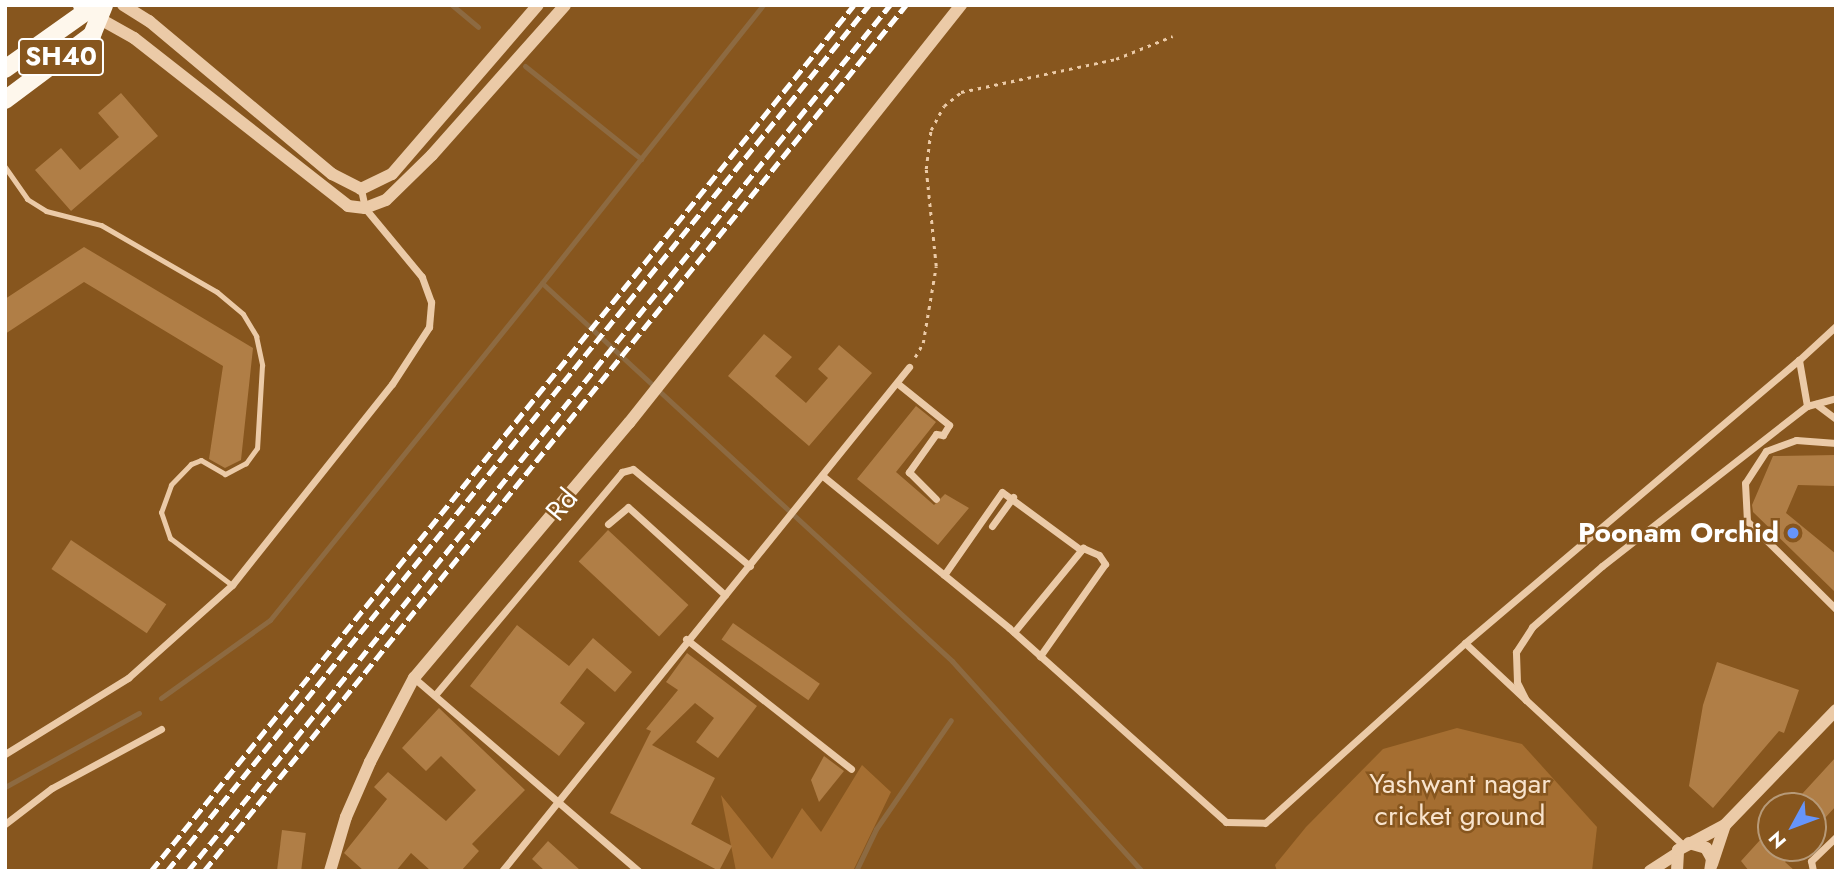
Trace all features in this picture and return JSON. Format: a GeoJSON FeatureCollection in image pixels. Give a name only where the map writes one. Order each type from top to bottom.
{"type":"FeatureCollection","features":[{"type":"Feature","properties":{"kind":"main road","name":"SH40"},"geometry":{"type":"LineString","coordinates":[[5,69],[94,10]]}},
{"type":"Feature","properties":{"kind":"main road","name":"SH40"},"geometry":{"type":"LineString","coordinates":[[5,100],[92,35],[94,10]]}},
{"type":"Feature","properties":{"kind":"street"},"geometry":{"type":"LineString","coordinates":[[123,5],[149,21],[332,174],[361,189]]}},
{"type":"Feature","properties":{"kind":"street"},"geometry":{"type":"LineString","coordinates":[[361,189],[392,174],[538,5]]}},
{"type":"Feature","properties":{"kind":"street"},"geometry":{"type":"LineString","coordinates":[[94,10],[134,37],[296,170],[348,206],[365,208],[386,200],[432,155],[565,5]]}},
{"type":"Feature","properties":{"kind":"street"},"geometry":{"type":"LineString","coordinates":[[330,871],[346,817],[370,762],[414,678],[629,423],[961,5]]}},
{"type":"Feature","properties":{"kind":"street"},"geometry":{"type":"LineString","coordinates":[[5,754],[128,678],[232,585],[392,384],[429,327],[431,302],[422,277],[365,208],[361,189]]}},
{"type":"Feature","properties":{"kind":"street"},"geometry":{"type":"LineString","coordinates":[[824,478],[1014,632],[1209,810],[1226,822],[1265,823],[1465,643],[1836,326]]}},
{"type":"Feature","properties":{"kind":"street"},"geometry":{"type":"LineString","coordinates":[[1799,360],[1807,406]]}},
{"type":"Feature","properties":{"kind":"street"},"geometry":{"type":"LineString","coordinates":[[502,871],[686,639],[824,478],[909,367]]}},
{"type":"Feature","properties":{"kind":"street"},"geometry":{"type":"LineString","coordinates":[[897,383],[949,425],[943,435],[936,434],[909,472],[936,499]]}},
{"type":"Feature","properties":{"kind":"street"},"geometry":{"type":"LineString","coordinates":[[1526,700],[1517,682],[1516,652],[1532,627],[1602,566],[1807,406],[1836,398]]}},
{"type":"Feature","properties":{"kind":"street"},"geometry":{"type":"LineString","coordinates":[[1816,404],[1836,419]]}},
{"type":"Feature","properties":{"kind":"street"},"geometry":{"type":"LineString","coordinates":[[1836,443],[1796,440],[1766,451],[1745,483],[1747,521],[1836,609]]}},
{"type":"Feature","properties":{"kind":"street","name":"Rd"},"geometry":{"type":"LineString","coordinates":[[435,695],[622,472],[633,469],[750,566]]}},
{"type":"Feature","properties":{"kind":"street"},"geometry":{"type":"LineString","coordinates":[[944,575],[1002,492],[1013,497],[1081,550],[1092,550],[1105,564],[1040,656]]}},
{"type":"Feature","properties":{"kind":"street"},"geometry":{"type":"LineString","coordinates":[[992,526],[1013,497]]}},
{"type":"Feature","properties":{"kind":"street"},"geometry":{"type":"LineString","coordinates":[[608,524],[628,507],[725,595]]}},
{"type":"Feature","properties":{"kind":"street"},"geometry":{"type":"LineString","coordinates":[[1014,632],[1081,550]]}},
{"type":"Feature","properties":{"kind":"street"},"geometry":{"type":"LineString","coordinates":[[686,639],[851,769]]}},
{"type":"Feature","properties":{"kind":"street"},"geometry":{"type":"LineString","coordinates":[[1465,643],[1682,848],[1706,848],[1711,868]]}},
{"type":"Feature","properties":{"kind":"street"},"geometry":{"type":"LineString","coordinates":[[414,678],[560,799],[638,871]]}},
{"type":"Feature","properties":{"kind":"street"},"geometry":{"type":"LineString","coordinates":[[1650,871],[1682,848],[1725,825],[1833,718]]}},
{"type":"Feature","properties":{"kind":"street"},"geometry":{"type":"LineString","coordinates":[[5,824],[52,788],[161,729]]}},
{"type":"Feature","properties":{"kind":"street"},"geometry":{"type":"LineString","coordinates":[[1711,868],[1725,825]]}},
{"type":"Feature","properties":{"kind":"street"},"geometry":{"type":"LineString","coordinates":[[1813,871],[1811,861],[1836,837]]}},
{"type":"Feature","properties":{"kind":"street"},"geometry":{"type":"LineString","coordinates":[[1676,871],[1682,848]]}},
{"type":"Feature","properties":{"kind":"lane"},"geometry":{"type":"LineString","coordinates":[[5,167],[27,199],[46,211],[101,225],[217,292],[243,314],[256,336],[262,365],[257,449],[246,463],[225,474],[201,460],[191,464],[172,485],[161,512],[170,538],[232,585]]}},
{"type":"Feature","properties":{"kind":"path"},"geometry":{"type":"LineString","coordinates":[[909,367],[923,343],[934,278],[926,169],[931,130],[944,106],[961,92],[1116,59],[1173,36]]}},
{"type":"Feature","properties":{"kind":"green space","name":"Yashwant nagar cricket ground"},"geometry":{"type":"Polygon","coordinates":[[[1457,728],[1522,744],[1597,827],[1592,871],[1277,871],[1275,865],[1306,827],[1383,749],[1457,728]]]}},
{"type":"Feature","properties":{"kind":"green space"},"geometry":{"type":"Polygon","coordinates":[[[862,765],[891,792],[853,871],[736,871],[721,795],[772,859],[802,808],[821,832],[862,765]]]}},
{"type":"Feature","properties":{"kind":"building"},"geometry":{"type":"Polygon","coordinates":[[[121,93],[158,136],[71,211],[35,170],[61,148],[80,170],[119,137],[98,113],[121,93]]]}},
{"type":"Feature","properties":{"kind":"building"},"geometry":{"type":"Polygon","coordinates":[[[84,247],[253,348],[241,460],[225,468],[209,459],[223,366],[84,282],[5,334],[5,299],[84,247]]]}},
{"type":"Feature","properties":{"kind":"building"},"geometry":{"type":"Polygon","coordinates":[[[764,334],[792,357],[775,376],[806,403],[828,378],[818,369],[839,345],[872,373],[809,446],[728,376],[764,334]]]}},
{"type":"Feature","properties":{"kind":"building"},"geometry":{"type":"Polygon","coordinates":[[[916,406],[936,422],[896,472],[934,505],[945,494],[969,508],[938,545],[857,479],[916,406]]]}},
{"type":"Feature","properties":{"kind":"building","name":"Poonam Orchid"},"geometry":{"type":"Polygon","coordinates":[[[1836,455],[1836,486],[1798,485],[1786,513],[1836,554],[1836,593],[1753,512],[1752,505],[1773,456],[1836,455]]]}},
{"type":"Feature","properties":{"kind":"building"},"geometry":{"type":"Polygon","coordinates":[[[608,530],[688,605],[659,636],[579,561],[608,530]]]}},
{"type":"Feature","properties":{"kind":"building"},"geometry":{"type":"Polygon","coordinates":[[[71,540],[166,604],[147,633],[51,569],[71,540]]]}},
{"type":"Feature","properties":{"kind":"building"},"geometry":{"type":"Polygon","coordinates":[[[733,623],[820,684],[808,700],[722,639],[733,623]]]}},
{"type":"Feature","properties":{"kind":"building"},"geometry":{"type":"Polygon","coordinates":[[[517,625],[569,666],[593,638],[632,672],[615,692],[587,668],[560,703],[585,723],[559,756],[470,686],[517,625]]]}},
{"type":"Feature","properties":{"kind":"building"},"geometry":{"type":"Polygon","coordinates":[[[687,653],[757,706],[718,758],[696,742],[714,718],[695,703],[652,745],[715,778],[691,824],[732,846],[719,871],[610,813],[651,731],[646,729],[678,690],[666,682],[687,653]]]}},
{"type":"Feature","properties":{"kind":"building"},"geometry":{"type":"Polygon","coordinates":[[[1717,662],[1799,690],[1784,733],[1779,731],[1713,808],[1689,786],[1703,705],[1717,662]]]}},
{"type":"Feature","properties":{"kind":"building"},"geometry":{"type":"Polygon","coordinates":[[[439,708],[525,790],[472,844],[479,851],[461,871],[431,871],[411,853],[396,871],[364,871],[344,853],[387,799],[374,787],[388,772],[446,821],[476,790],[441,756],[426,771],[402,748],[439,708]]]}},
{"type":"Feature","properties":{"kind":"building"},"geometry":{"type":"Polygon","coordinates":[[[824,756],[844,771],[819,802],[811,780],[824,756]]]}},
{"type":"Feature","properties":{"kind":"building"},"geometry":{"type":"Polygon","coordinates":[[[1836,757],[1836,806],[1827,816],[1827,792],[1804,792],[1836,757]]]}},
{"type":"Feature","properties":{"kind":"building"},"geometry":{"type":"Polygon","coordinates":[[[282,830],[306,833],[301,871],[277,871],[282,830]]]}},
{"type":"Feature","properties":{"kind":"building"},"geometry":{"type":"Polygon","coordinates":[[[548,841],[581,871],[545,871],[532,859],[548,841]]]}},
{"type":"Feature","properties":{"kind":"building"},"geometry":{"type":"Polygon","coordinates":[[[1757,843],[1757,862],[1785,862],[1795,871],[1749,871],[1741,861],[1757,843]]]}},
{"type":"Feature","properties":{"kind":"waterway"},"geometry":{"type":"LineString","coordinates":[[452,5],[478,27]]}},
{"type":"Feature","properties":{"kind":"waterway"},"geometry":{"type":"LineString","coordinates":[[763,5],[542,283],[952,661],[1142,871]]}},
{"type":"Feature","properties":{"kind":"waterway"},"geometry":{"type":"LineString","coordinates":[[525,66],[641,159]]}},
{"type":"Feature","properties":{"kind":"waterway"},"geometry":{"type":"LineString","coordinates":[[161,698],[270,620],[542,283]]}},
{"type":"Feature","properties":{"kind":"waterway"},"geometry":{"type":"LineString","coordinates":[[5,787],[139,713]]}},
{"type":"Feature","properties":{"kind":"waterway"},"geometry":{"type":"LineString","coordinates":[[856,871],[876,829],[951,720]]}},
{"type":"Feature","properties":{"kind":"railway"},"geometry":{"type":"LineString","coordinates":[[151,871],[854,5]]}},
{"type":"Feature","properties":{"kind":"railway"},"geometry":{"type":"LineString","coordinates":[[167,871],[869,5]]}},
{"type":"Feature","properties":{"kind":"railway"},"geometry":{"type":"LineString","coordinates":[[188,871],[890,5]]}},
{"type":"Feature","properties":{"kind":"railway"},"geometry":{"type":"LineString","coordinates":[[204,871],[906,5]]}},
{"type":"Feature","properties":{"kind":"place","name":"Poonam Orchid"},"geometry":{"type":"Point","coordinates":[1793,533]}}]}
